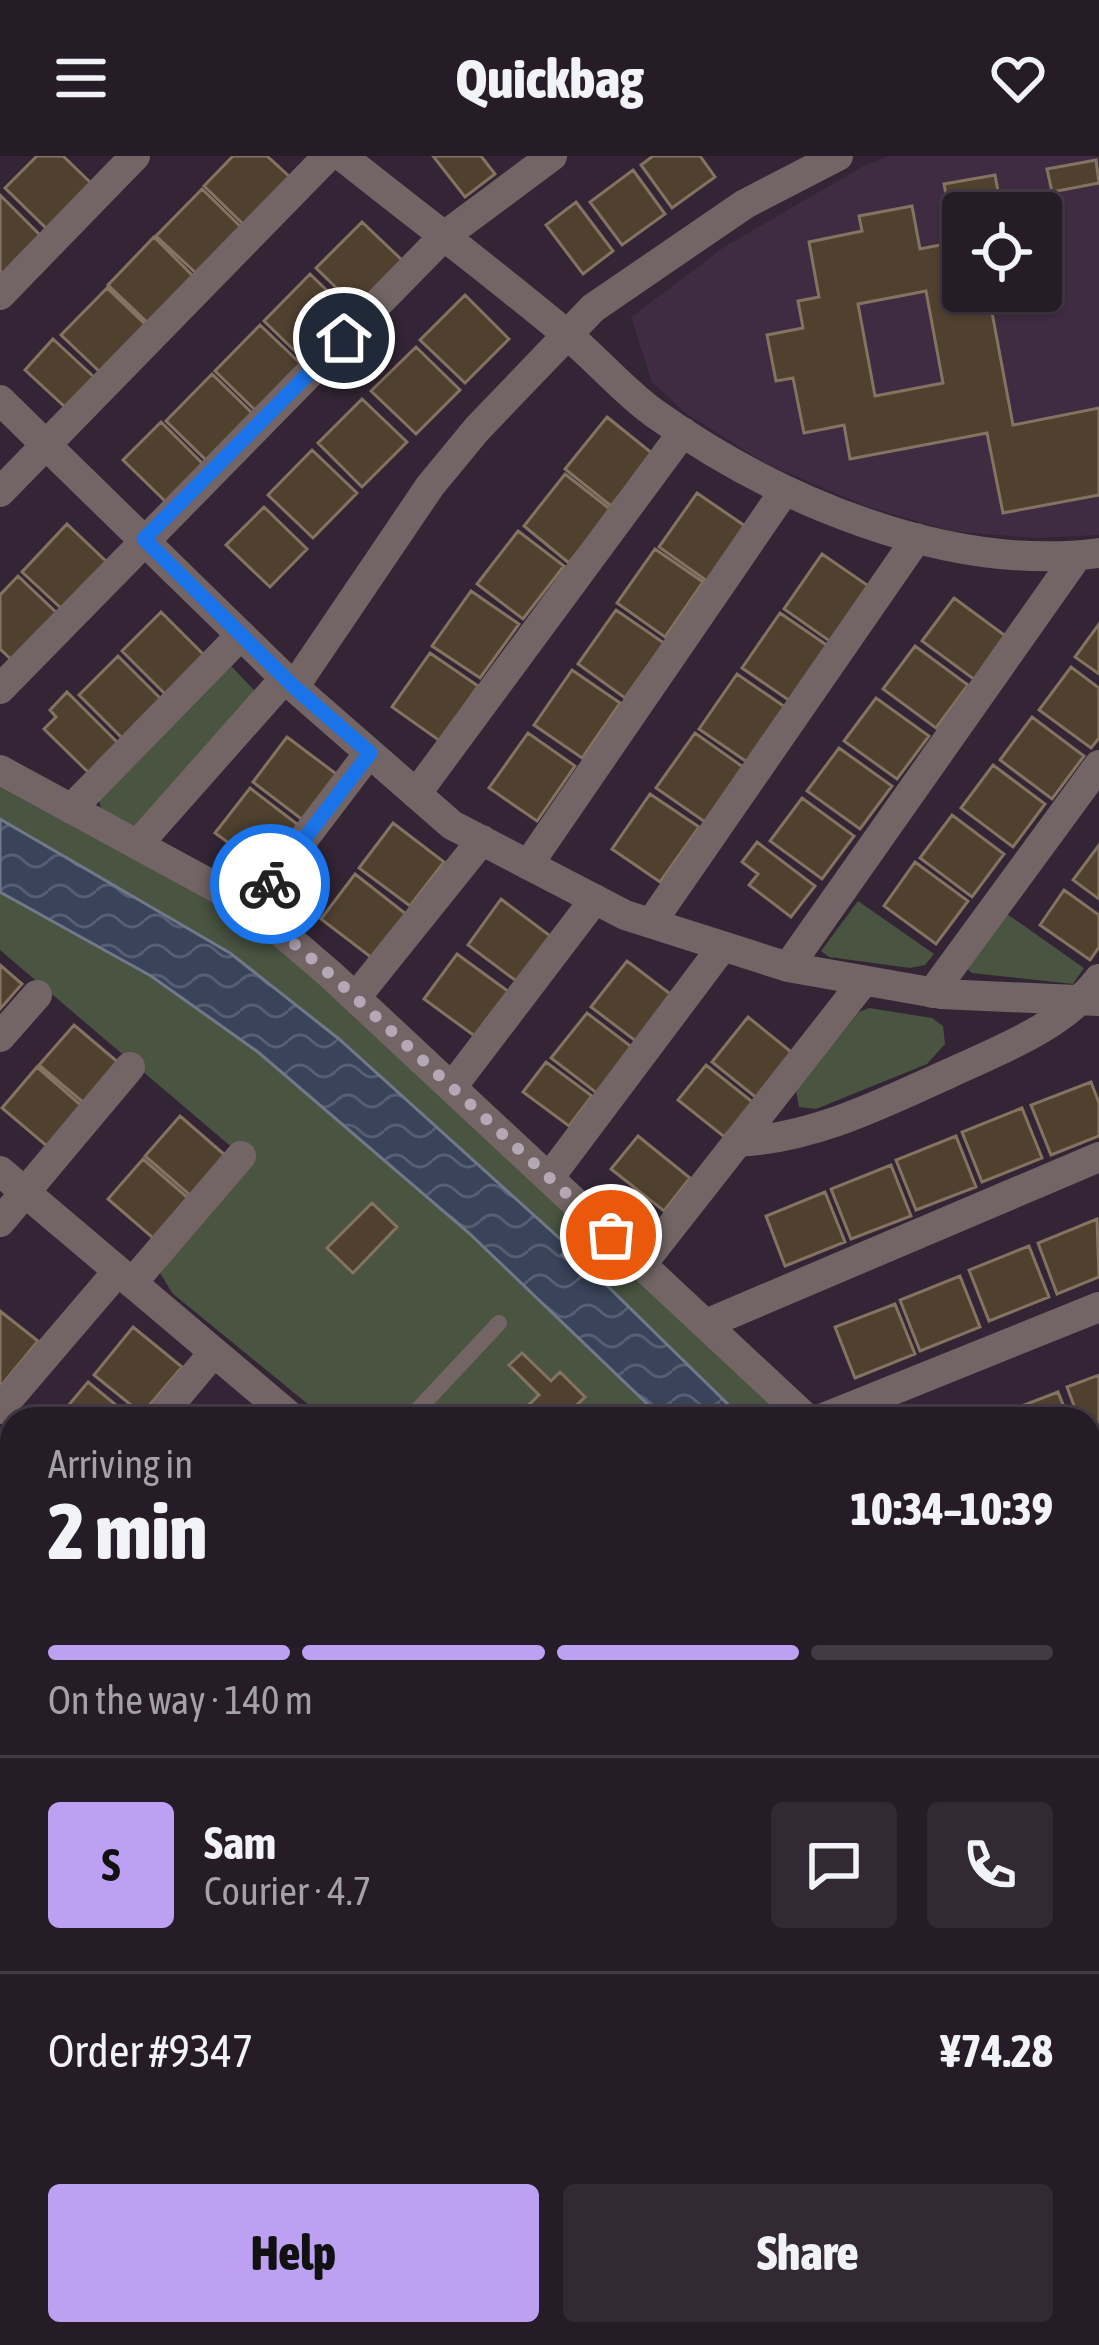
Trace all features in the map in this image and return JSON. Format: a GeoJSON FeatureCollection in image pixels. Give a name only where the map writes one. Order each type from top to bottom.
{"type":"FeatureCollection","features":[{"type":"Feature","properties":{"kind":"street"},"geometry":{"type":"LineString","coordinates":[[0,295],[136,156]]}},
{"type":"Feature","properties":{"kind":"street"},"geometry":{"type":"LineString","coordinates":[[0,492],[328,156]]}},
{"type":"Feature","properties":{"kind":"street"},"geometry":{"type":"LineString","coordinates":[[342,156],[568,335],[649,409],[722,460],[820,507],[917,538],[1006,554],[1088,554]]}},
{"type":"Feature","properties":{"kind":"street"},"geometry":{"type":"LineString","coordinates":[[0,689],[443,237],[552,156]]}},
{"type":"Feature","properties":{"kind":"street"},"geometry":{"type":"LineString","coordinates":[[138,844],[290,682],[430,486],[477,429],[593,308],[745,203],[821,160]]}},
{"type":"Feature","properties":{"kind":"street"},"geometry":{"type":"LineString","coordinates":[[0,400],[290,682],[452,825],[651,923],[788,967],[932,993],[1094,993]]}},
{"type":"Feature","properties":{"kind":"street"},"geometry":{"type":"LineString","coordinates":[[416,794],[683,432]]}},
{"type":"Feature","properties":{"kind":"street"},"geometry":{"type":"LineString","coordinates":[[528,865],[785,490]]}},
{"type":"Feature","properties":{"kind":"street"},"geometry":{"type":"LineString","coordinates":[[651,923],[917,538]]}},
{"type":"Feature","properties":{"kind":"street"},"geometry":{"type":"LineString","coordinates":[[788,967],[1088,554]]}},
{"type":"Feature","properties":{"kind":"street"},"geometry":{"type":"LineString","coordinates":[[71,809],[241,635]]}},
{"type":"Feature","properties":{"kind":"street"},"geometry":{"type":"LineString","coordinates":[[252,908],[370,753]]}},
{"type":"Feature","properties":{"kind":"street"},"geometry":{"type":"LineString","coordinates":[[932,993],[1099,765]]}},
{"type":"Feature","properties":{"kind":"street"},"geometry":{"type":"LineString","coordinates":[[0,770],[252,908],[356,997],[794,1407]]}},
{"type":"Feature","properties":{"kind":"street"},"geometry":{"type":"LineString","coordinates":[[356,997],[482,840]]}},
{"type":"Feature","properties":{"kind":"street"},"geometry":{"type":"LineString","coordinates":[[452,1087],[595,899]]}},
{"type":"Feature","properties":{"kind":"street"},"geometry":{"type":"LineString","coordinates":[[549,1178],[723,946]]}},
{"type":"Feature","properties":{"kind":"street"},"geometry":{"type":"LineString","coordinates":[[641,1264],[863,982]]}},
{"type":"Feature","properties":{"kind":"street"},"geometry":{"type":"LineString","coordinates":[[737,1142],[772,1140],[844,1121],[1027,1038],[1094,993]]}},
{"type":"Feature","properties":{"kind":"street"},"geometry":{"type":"LineString","coordinates":[[0,1036],[37,995]]}},
{"type":"Feature","properties":{"kind":"street"},"geometry":{"type":"LineString","coordinates":[[0,1222],[130,1067]]}},
{"type":"Feature","properties":{"kind":"street"},"geometry":{"type":"LineString","coordinates":[[2,1407],[242,1156]]}},
{"type":"Feature","properties":{"kind":"street"},"geometry":{"type":"LineString","coordinates":[[706,1324],[1099,1157]]}},
{"type":"Feature","properties":{"kind":"street"},"geometry":{"type":"LineString","coordinates":[[0,1171],[279,1407]]}},
{"type":"Feature","properties":{"kind":"street"},"geometry":{"type":"LineString","coordinates":[[851,1407],[1099,1307]]}},
{"type":"Feature","properties":{"kind":"street"},"geometry":{"type":"LineString","coordinates":[[168,1407],[214,1352]]}},
{"type":"Feature","properties":{"kind":"lane"},"geometry":{"type":"LineString","coordinates":[[420,1407],[499,1323]]}},
{"type":"Feature","properties":{"kind":"shaded area"},"geometry":{"type":"Polygon","coordinates":[[[888,156],[1099,156],[1099,535],[1034,538],[951,531],[868,507],[767,464],[687,414],[652,382],[631,317],[724,247],[888,156]]]}},
{"type":"Feature","properties":{"kind":"green space"},"geometry":{"type":"Polygon","coordinates":[[[231,666],[254,690],[253,698],[137,825],[127,827],[101,810],[99,799],[231,666]]]}},
{"type":"Feature","properties":{"kind":"green space"},"geometry":{"type":"Polygon","coordinates":[[[0,787],[258,927],[771,1400],[772,1407],[731,1407],[584,1262],[576,1268],[562,1254],[568,1245],[339,1039],[230,953],[0,819],[0,787]]]}},
{"type":"Feature","properties":{"kind":"green space"},"geometry":{"type":"Polygon","coordinates":[[[0,892],[151,976],[259,1052],[469,1233],[650,1407],[311,1407],[172,1293],[159,1271],[248,1161],[0,950],[0,892]]]}},
{"type":"Feature","properties":{"kind":"green space"},"geometry":{"type":"Polygon","coordinates":[[[858,901],[934,954],[925,965],[910,968],[829,957],[821,951],[858,901]]]}},
{"type":"Feature","properties":{"kind":"green space"},"geometry":{"type":"Polygon","coordinates":[[[1007,914],[1084,968],[1073,984],[972,973],[966,968],[1007,914]]]}},
{"type":"Feature","properties":{"kind":"green space"},"geometry":{"type":"Polygon","coordinates":[[[869,1008],[932,1018],[943,1026],[945,1044],[927,1064],[816,1109],[799,1107],[796,1090],[859,1012],[869,1008]]]}},
{"type":"Feature","properties":{"kind":"water"},"geometry":{"type":"Polygon","coordinates":[[[0,819],[230,953],[339,1039],[568,1246],[562,1255],[576,1268],[583,1262],[731,1407],[650,1407],[469,1233],[258,1052],[151,976],[0,892],[0,819]]]}},
{"type":"Feature","properties":{"kind":"building"},"geometry":{"type":"Polygon","coordinates":[[[37,156],[63,156],[92,184],[48,230],[5,188],[37,156]]]}},
{"type":"Feature","properties":{"kind":"building"},"geometry":{"type":"Polygon","coordinates":[[[233,156],[267,156],[291,178],[244,225],[204,186],[233,156]]]}},
{"type":"Feature","properties":{"kind":"building"},"geometry":{"type":"Polygon","coordinates":[[[433,156],[481,156],[495,174],[465,197],[433,156]]]}},
{"type":"Feature","properties":{"kind":"building"},"geometry":{"type":"Polygon","coordinates":[[[653,156],[700,156],[715,177],[672,208],[641,165],[653,156]]]}},
{"type":"Feature","properties":{"kind":"building"},"geometry":{"type":"Polygon","coordinates":[[[1096,160],[1099,183],[1052,192],[1047,169],[1096,160]]]}},
{"type":"Feature","properties":{"kind":"building"},"geometry":{"type":"Polygon","coordinates":[[[633,170],[665,214],[622,245],[590,202],[633,170]]]}},
{"type":"Feature","properties":{"kind":"building"},"geometry":{"type":"Polygon","coordinates":[[[995,175],[998,192],[946,192],[944,184],[995,175]]]}},
{"type":"Feature","properties":{"kind":"building"},"geometry":{"type":"Polygon","coordinates":[[[202,189],[242,228],[197,274],[156,236],[202,189]]]}},
{"type":"Feature","properties":{"kind":"building"},"geometry":{"type":"Polygon","coordinates":[[[0,195],[42,237],[4,275],[0,271],[0,195]]]}},
{"type":"Feature","properties":{"kind":"building"},"geometry":{"type":"Polygon","coordinates":[[[576,202],[613,251],[583,274],[546,225],[576,202]]]}},
{"type":"Feature","properties":{"kind":"building"},"geometry":{"type":"Polygon","coordinates":[[[912,206],[920,249],[942,245],[942,312],[992,312],[1013,425],[1099,408],[1099,495],[1003,513],[987,433],[850,459],[844,425],[804,433],[793,378],[776,381],[767,335],[803,328],[798,301],[819,297],[809,242],[862,231],[859,216],[912,206]],[[926,291],[858,304],[875,396],[943,383],[926,291]]]}},
{"type":"Feature","properties":{"kind":"building"},"geometry":{"type":"Polygon","coordinates":[[[362,222],[403,261],[357,308],[316,268],[362,222]]]}},
{"type":"Feature","properties":{"kind":"building"},"geometry":{"type":"Polygon","coordinates":[[[154,237],[194,277],[149,324],[108,285],[154,237]]]}},
{"type":"Feature","properties":{"kind":"building"},"geometry":{"type":"Polygon","coordinates":[[[310,274],[350,313],[304,360],[264,321],[310,274]]]}},
{"type":"Feature","properties":{"kind":"building"},"geometry":{"type":"Polygon","coordinates":[[[107,288],[148,327],[102,374],[61,335],[107,288]]]}},
{"type":"Feature","properties":{"kind":"building"},"geometry":{"type":"Polygon","coordinates":[[[465,295],[509,339],[465,383],[420,340],[465,295]]]}},
{"type":"Feature","properties":{"kind":"building"},"geometry":{"type":"Polygon","coordinates":[[[260,325],[301,364],[255,410],[215,371],[260,325]]]}},
{"type":"Feature","properties":{"kind":"building"},"geometry":{"type":"Polygon","coordinates":[[[53,339],[95,378],[66,408],[25,370],[53,339]]]}},
{"type":"Feature","properties":{"kind":"building"},"geometry":{"type":"Polygon","coordinates":[[[416,347],[460,390],[416,434],[371,391],[416,347]]]}},
{"type":"Feature","properties":{"kind":"building"},"geometry":{"type":"Polygon","coordinates":[[[212,374],[252,413],[207,461],[166,421],[212,374]]]}},
{"type":"Feature","properties":{"kind":"building"},"geometry":{"type":"Polygon","coordinates":[[[362,399],[407,442],[362,487],[318,443],[362,399]]]}},
{"type":"Feature","properties":{"kind":"building"},"geometry":{"type":"Polygon","coordinates":[[[607,417],[653,454],[611,506],[565,469],[607,417]]]}},
{"type":"Feature","properties":{"kind":"building"},"geometry":{"type":"Polygon","coordinates":[[[161,422],[204,465],[167,503],[123,460],[161,422]]]}},
{"type":"Feature","properties":{"kind":"building"},"geometry":{"type":"Polygon","coordinates":[[[312,450],[357,493],[313,538],[268,495],[312,450]]]}},
{"type":"Feature","properties":{"kind":"building"},"geometry":{"type":"Polygon","coordinates":[[[565,474],[611,510],[569,563],[524,526],[565,474]]]}},
{"type":"Feature","properties":{"kind":"building"},"geometry":{"type":"Polygon","coordinates":[[[697,493],[745,526],[707,581],[659,547],[697,493]]]}},
{"type":"Feature","properties":{"kind":"building"},"geometry":{"type":"Polygon","coordinates":[[[264,507],[307,549],[270,587],[226,545],[264,507]]]}},
{"type":"Feature","properties":{"kind":"building"},"geometry":{"type":"Polygon","coordinates":[[[67,524],[109,564],[64,611],[22,572],[67,524]]]}},
{"type":"Feature","properties":{"kind":"building"},"geometry":{"type":"Polygon","coordinates":[[[518,531],[564,566],[523,619],[477,584],[518,531]]]}},
{"type":"Feature","properties":{"kind":"building"},"geometry":{"type":"Polygon","coordinates":[[[655,549],[703,582],[665,637],[617,603],[655,549]]]}},
{"type":"Feature","properties":{"kind":"building"},"geometry":{"type":"Polygon","coordinates":[[[822,554],[870,587],[831,642],[784,609],[822,554]]]}},
{"type":"Feature","properties":{"kind":"building"},"geometry":{"type":"Polygon","coordinates":[[[18,576],[60,616],[15,663],[0,649],[0,595],[18,576]]]}},
{"type":"Feature","properties":{"kind":"building"},"geometry":{"type":"Polygon","coordinates":[[[471,591],[519,624],[480,678],[432,646],[471,591]]]}},
{"type":"Feature","properties":{"kind":"building"},"geometry":{"type":"Polygon","coordinates":[[[954,598],[1007,637],[975,680],[922,641],[954,598]]]}},
{"type":"Feature","properties":{"kind":"building"},"geometry":{"type":"Polygon","coordinates":[[[616,610],[664,643],[625,698],[578,664],[616,610]]]}},
{"type":"Feature","properties":{"kind":"building"},"geometry":{"type":"Polygon","coordinates":[[[161,612],[206,657],[167,696],[122,651],[161,612]]]}},
{"type":"Feature","properties":{"kind":"building"},"geometry":{"type":"Polygon","coordinates":[[[780,613],[828,646],[790,701],[742,668],[780,613]]]}},
{"type":"Feature","properties":{"kind":"building"},"geometry":{"type":"Polygon","coordinates":[[[1099,624],[1099,674],[1075,657],[1099,624]]]}},
{"type":"Feature","properties":{"kind":"building"},"geometry":{"type":"Polygon","coordinates":[[[915,646],[968,685],[936,728],[883,689],[915,646]]]}},
{"type":"Feature","properties":{"kind":"building"},"geometry":{"type":"Polygon","coordinates":[[[430,653],[478,686],[440,741],[392,707],[430,653]]]}},
{"type":"Feature","properties":{"kind":"building"},"geometry":{"type":"Polygon","coordinates":[[[118,656],[163,701],[124,740],[79,695],[118,656]]]}},
{"type":"Feature","properties":{"kind":"building"},"geometry":{"type":"Polygon","coordinates":[[[1071,667],[1099,688],[1099,738],[1091,748],[1039,710],[1071,667]]]}},
{"type":"Feature","properties":{"kind":"building"},"geometry":{"type":"Polygon","coordinates":[[[572,670],[620,703],[582,758],[534,725],[572,670]]]}},
{"type":"Feature","properties":{"kind":"building"},"geometry":{"type":"Polygon","coordinates":[[[737,674],[785,707],[747,762],[699,729],[737,674]]]}},
{"type":"Feature","properties":{"kind":"building"},"geometry":{"type":"Polygon","coordinates":[[[67,692],[119,744],[89,773],[44,729],[56,717],[50,710],[67,692]]]}},
{"type":"Feature","properties":{"kind":"building"},"geometry":{"type":"Polygon","coordinates":[[[876,698],[929,736],[897,779],[844,741],[876,698]]]}},
{"type":"Feature","properties":{"kind":"building"},"geometry":{"type":"Polygon","coordinates":[[[1032,717],[1084,756],[1052,799],[1000,760],[1032,717]]]}},
{"type":"Feature","properties":{"kind":"building"},"geometry":{"type":"Polygon","coordinates":[[[528,733],[575,766],[537,821],[489,788],[528,733]]]}},
{"type":"Feature","properties":{"kind":"building"},"geometry":{"type":"Polygon","coordinates":[[[695,733],[743,767],[705,822],[656,788],[695,733]]]}},
{"type":"Feature","properties":{"kind":"building"},"geometry":{"type":"Polygon","coordinates":[[[287,737],[339,776],[304,821],[253,782],[287,737]]]}},
{"type":"Feature","properties":{"kind":"building"},"geometry":{"type":"Polygon","coordinates":[[[839,748],[892,786],[860,829],[807,791],[839,748]]]}},
{"type":"Feature","properties":{"kind":"building"},"geometry":{"type":"Polygon","coordinates":[[[993,765],[1045,804],[1013,847],[961,808],[993,765]]]}},
{"type":"Feature","properties":{"kind":"building"},"geometry":{"type":"Polygon","coordinates":[[[250,788],[301,827],[267,871],[215,833],[250,788]]]}},
{"type":"Feature","properties":{"kind":"building"},"geometry":{"type":"Polygon","coordinates":[[[650,794],[699,827],[660,882],[612,849],[650,794]]]}},
{"type":"Feature","properties":{"kind":"building"},"geometry":{"type":"Polygon","coordinates":[[[802,798],[854,836],[822,879],[770,841],[802,798]]]}},
{"type":"Feature","properties":{"kind":"building"},"geometry":{"type":"Polygon","coordinates":[[[952,815],[1004,854],[972,897],[920,858],[952,815]]]}},
{"type":"Feature","properties":{"kind":"building"},"geometry":{"type":"Polygon","coordinates":[[[393,823],[444,862],[410,906],[359,868],[393,823]]]}},
{"type":"Feature","properties":{"kind":"building"},"geometry":{"type":"Polygon","coordinates":[[[757,842],[815,886],[791,917],[749,885],[758,874],[742,862],[757,842]]]}},
{"type":"Feature","properties":{"kind":"building"},"geometry":{"type":"Polygon","coordinates":[[[1099,845],[1099,899],[1073,880],[1099,845]]]}},
{"type":"Feature","properties":{"kind":"building"},"geometry":{"type":"Polygon","coordinates":[[[915,862],[968,901],[936,944],[884,906],[915,862]]]}},
{"type":"Feature","properties":{"kind":"building"},"geometry":{"type":"Polygon","coordinates":[[[355,874],[406,914],[372,958],[321,919],[355,874]]]}},
{"type":"Feature","properties":{"kind":"building"},"geometry":{"type":"Polygon","coordinates":[[[1064,890],[1099,915],[1099,947],[1090,960],[1040,925],[1064,890]]]}},
{"type":"Feature","properties":{"kind":"building"},"geometry":{"type":"Polygon","coordinates":[[[501,899],[553,938],[519,983],[468,945],[501,899]]]}},
{"type":"Feature","properties":{"kind":"building"},"geometry":{"type":"Polygon","coordinates":[[[457,954],[509,992],[476,1037],[424,999],[457,954]]]}},
{"type":"Feature","properties":{"kind":"building"},"geometry":{"type":"Polygon","coordinates":[[[627,961],[673,996],[637,1042],[591,1007],[627,961]]]}},
{"type":"Feature","properties":{"kind":"building"},"geometry":{"type":"Polygon","coordinates":[[[0,965],[22,984],[0,1009],[0,965]]]}},
{"type":"Feature","properties":{"kind":"building"},"geometry":{"type":"Polygon","coordinates":[[[587,1013],[633,1048],[598,1094],[551,1058],[587,1013]]]}},
{"type":"Feature","properties":{"kind":"building"},"geometry":{"type":"Polygon","coordinates":[[[748,1017],[795,1055],[759,1100],[712,1062],[748,1017]]]}},
{"type":"Feature","properties":{"kind":"building"},"geometry":{"type":"Polygon","coordinates":[[[74,1025],[120,1064],[85,1104],[39,1065],[74,1025]]]}},
{"type":"Feature","properties":{"kind":"building"},"geometry":{"type":"Polygon","coordinates":[[[546,1062],[592,1096],[569,1126],[523,1092],[546,1062]]]}},
{"type":"Feature","properties":{"kind":"building"},"geometry":{"type":"Polygon","coordinates":[[[706,1065],[755,1104],[727,1139],[678,1100],[706,1065]]]}},
{"type":"Feature","properties":{"kind":"building"},"geometry":{"type":"Polygon","coordinates":[[[37,1067],[83,1107],[48,1147],[2,1108],[37,1067]]]}},
{"type":"Feature","properties":{"kind":"building"},"geometry":{"type":"Polygon","coordinates":[[[1091,1082],[1099,1103],[1099,1136],[1051,1155],[1031,1105],[1091,1082]]]}},
{"type":"Feature","properties":{"kind":"building"},"geometry":{"type":"Polygon","coordinates":[[[1022,1108],[1042,1158],[982,1182],[962,1132],[1022,1108]]]}},
{"type":"Feature","properties":{"kind":"building"},"geometry":{"type":"Polygon","coordinates":[[[180,1116],[226,1156],[191,1196],[145,1156],[180,1116]]]}},
{"type":"Feature","properties":{"kind":"building"},"geometry":{"type":"Polygon","coordinates":[[[638,1136],[690,1178],[664,1211],[611,1169],[638,1136]]]}},
{"type":"Feature","properties":{"kind":"building"},"geometry":{"type":"Polygon","coordinates":[[[956,1136],[976,1187],[916,1210],[896,1160],[956,1136]]]}},
{"type":"Feature","properties":{"kind":"building"},"geometry":{"type":"Polygon","coordinates":[[[143,1159],[188,1198],[153,1238],[108,1199],[143,1159]]]}},
{"type":"Feature","properties":{"kind":"building"},"geometry":{"type":"Polygon","coordinates":[[[891,1165],[911,1216],[851,1239],[831,1189],[891,1165]]]}},
{"type":"Feature","properties":{"kind":"building"},"geometry":{"type":"Polygon","coordinates":[[[825,1192],[845,1242],[785,1266],[766,1216],[825,1192]]]}},
{"type":"Feature","properties":{"kind":"building"},"geometry":{"type":"Polygon","coordinates":[[[372,1203],[397,1227],[353,1273],[327,1248],[372,1203]]]}},
{"type":"Feature","properties":{"kind":"building"},"geometry":{"type":"Polygon","coordinates":[[[1097,1219],[1099,1277],[1057,1294],[1038,1243],[1097,1219]]]}},
{"type":"Feature","properties":{"kind":"building"},"geometry":{"type":"Polygon","coordinates":[[[1029,1246],[1049,1297],[989,1321],[969,1270],[1029,1246]]]}},
{"type":"Feature","properties":{"kind":"building"},"geometry":{"type":"Polygon","coordinates":[[[960,1276],[980,1327],[920,1351],[900,1300],[960,1276]]]}},
{"type":"Feature","properties":{"kind":"building"},"geometry":{"type":"Polygon","coordinates":[[[895,1304],[915,1354],[855,1378],[835,1327],[895,1304]]]}},
{"type":"Feature","properties":{"kind":"building"},"geometry":{"type":"Polygon","coordinates":[[[0,1311],[38,1341],[0,1387],[0,1311]]]}},
{"type":"Feature","properties":{"kind":"building"},"geometry":{"type":"Polygon","coordinates":[[[133,1327],[182,1367],[148,1407],[133,1407],[94,1375],[133,1327]]]}},
{"type":"Feature","properties":{"kind":"building"},"geometry":{"type":"Polygon","coordinates":[[[522,1353],[551,1381],[560,1372],[585,1397],[575,1407],[526,1407],[539,1395],[509,1365],[522,1353]]]}},
{"type":"Feature","properties":{"kind":"building"},"geometry":{"type":"Polygon","coordinates":[[[1099,1375],[1099,1407],[1074,1407],[1067,1387],[1099,1375]]]}},
{"type":"Feature","properties":{"kind":"building"},"geometry":{"type":"Polygon","coordinates":[[[88,1382],[118,1407],[67,1407],[88,1382]]]}},
{"type":"Feature","properties":{"kind":"building"},"geometry":{"type":"Polygon","coordinates":[[[1058,1392],[1064,1407],[1019,1407],[1058,1392]]]}},
{"type":"Feature","properties":{"kind":"way so far"},"geometry":{"type":"LineString","coordinates":[[270,884],[252,908],[331,975],[611,1235]]}},
{"type":"Feature","properties":{"kind":"route"},"geometry":{"type":"LineString","coordinates":[[270,884],[370,753],[294,687],[144,539],[344,338]]}}]}
